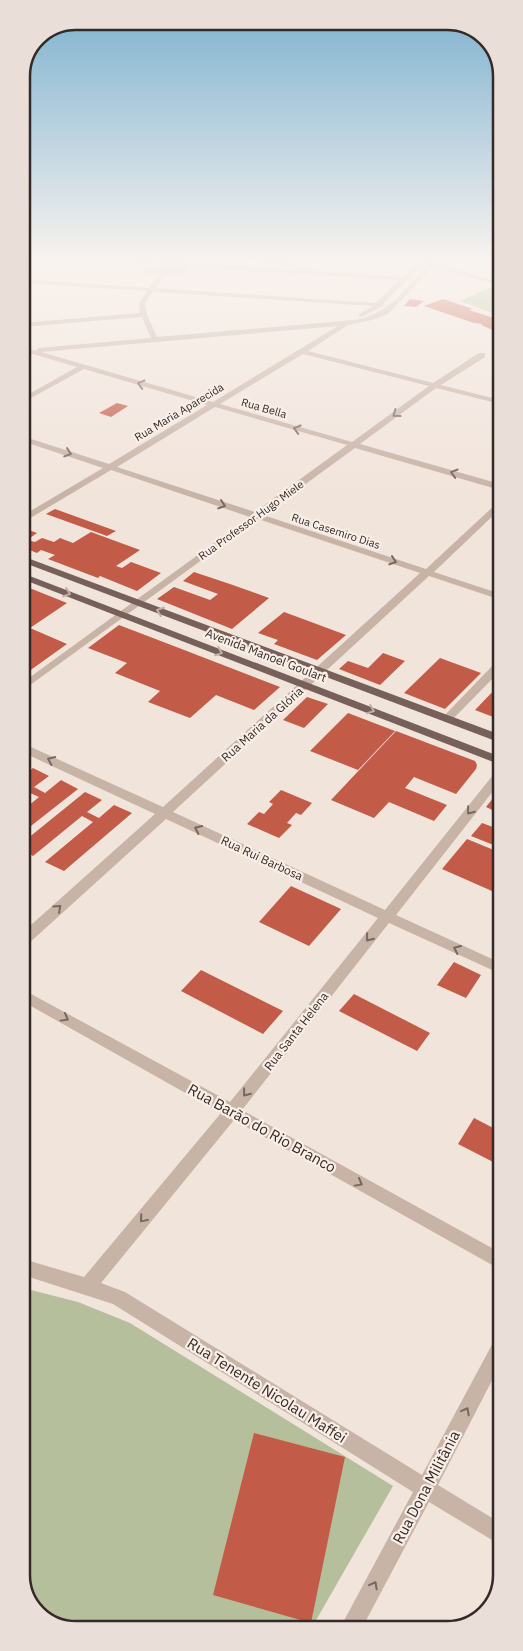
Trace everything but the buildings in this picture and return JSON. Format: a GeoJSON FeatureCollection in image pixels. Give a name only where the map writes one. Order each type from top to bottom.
{"type":"FeatureCollection","features":[{"type":"Feature","properties":{"kind":"main road","name":"Avenida Manoel Goulart"},"geometry":{"type":"LineString","coordinates":[[30,562],[493,736]]}},
{"type":"Feature","properties":{"kind":"main road","name":"Avenida Manoel Goulart"},"geometry":{"type":"LineString","coordinates":[[30,579],[493,758]]}},
{"type":"Feature","properties":{"kind":"street"},"geometry":{"type":"LineString","coordinates":[[30,346],[139,338]]}},
{"type":"Feature","properties":{"kind":"street"},"geometry":{"type":"LineString","coordinates":[[30,352],[144,338]]}},
{"type":"Feature","properties":{"kind":"street","name":"Rua Maria Aparecida"},"geometry":{"type":"LineString","coordinates":[[30,515],[323,338]]}},
{"type":"Feature","properties":{"kind":"street","name":"Rua Bella"},"geometry":{"type":"LineString","coordinates":[[30,350],[212,405],[493,485]]}},
{"type":"Feature","properties":{"kind":"street"},"geometry":{"type":"LineString","coordinates":[[301,351],[493,400]]}},
{"type":"Feature","properties":{"kind":"street","name":"Rua Professor Hugo Miele"},"geometry":{"type":"LineString","coordinates":[[30,682],[435,385],[482,355]]}},
{"type":"Feature","properties":{"kind":"street"},"geometry":{"type":"LineString","coordinates":[[30,397],[83,367]]}},
{"type":"Feature","properties":{"kind":"street","name":"Rua Casemiro Dias"},"geometry":{"type":"LineString","coordinates":[[30,441],[493,594]]}},
{"type":"Feature","properties":{"kind":"street","name":"Rua Maria da Glória"},"geometry":{"type":"LineString","coordinates":[[30,934],[306,685],[493,511]]}},
{"type":"Feature","properties":{"kind":"street"},"geometry":{"type":"LineString","coordinates":[[447,719],[493,671]]}},
{"type":"Feature","properties":{"kind":"street","name":"Rua Rui Barbosa"},"geometry":{"type":"LineString","coordinates":[[30,751],[493,965]]}},
{"type":"Feature","properties":{"kind":"street","name":"Rua Santa Helena"},"geometry":{"type":"LineString","coordinates":[[88,1286],[232,1111],[493,784]]}},
{"type":"Feature","properties":{"kind":"street","name":"Rua Barão do Rio Branco"},"geometry":{"type":"LineString","coordinates":[[30,998],[493,1258]]}},
{"type":"Feature","properties":{"kind":"street","name":"Rua Tenente Nicolau Maffei"},"geometry":{"type":"LineString","coordinates":[[30,1270],[88,1286],[120,1298],[493,1531]]}},
{"type":"Feature","properties":{"kind":"street","name":"Rua Dona Militânia"},"geometry":{"type":"LineString","coordinates":[[355,1621],[493,1362]]}},
{"type":"Feature","properties":{"kind":"green space"},"geometry":{"type":"Polygon","coordinates":[[[30,1290],[78,1302],[130,1323],[393,1486],[316,1621],[73,1621],[53,1615],[38,1600],[30,1581],[30,1290]]]}}]}
